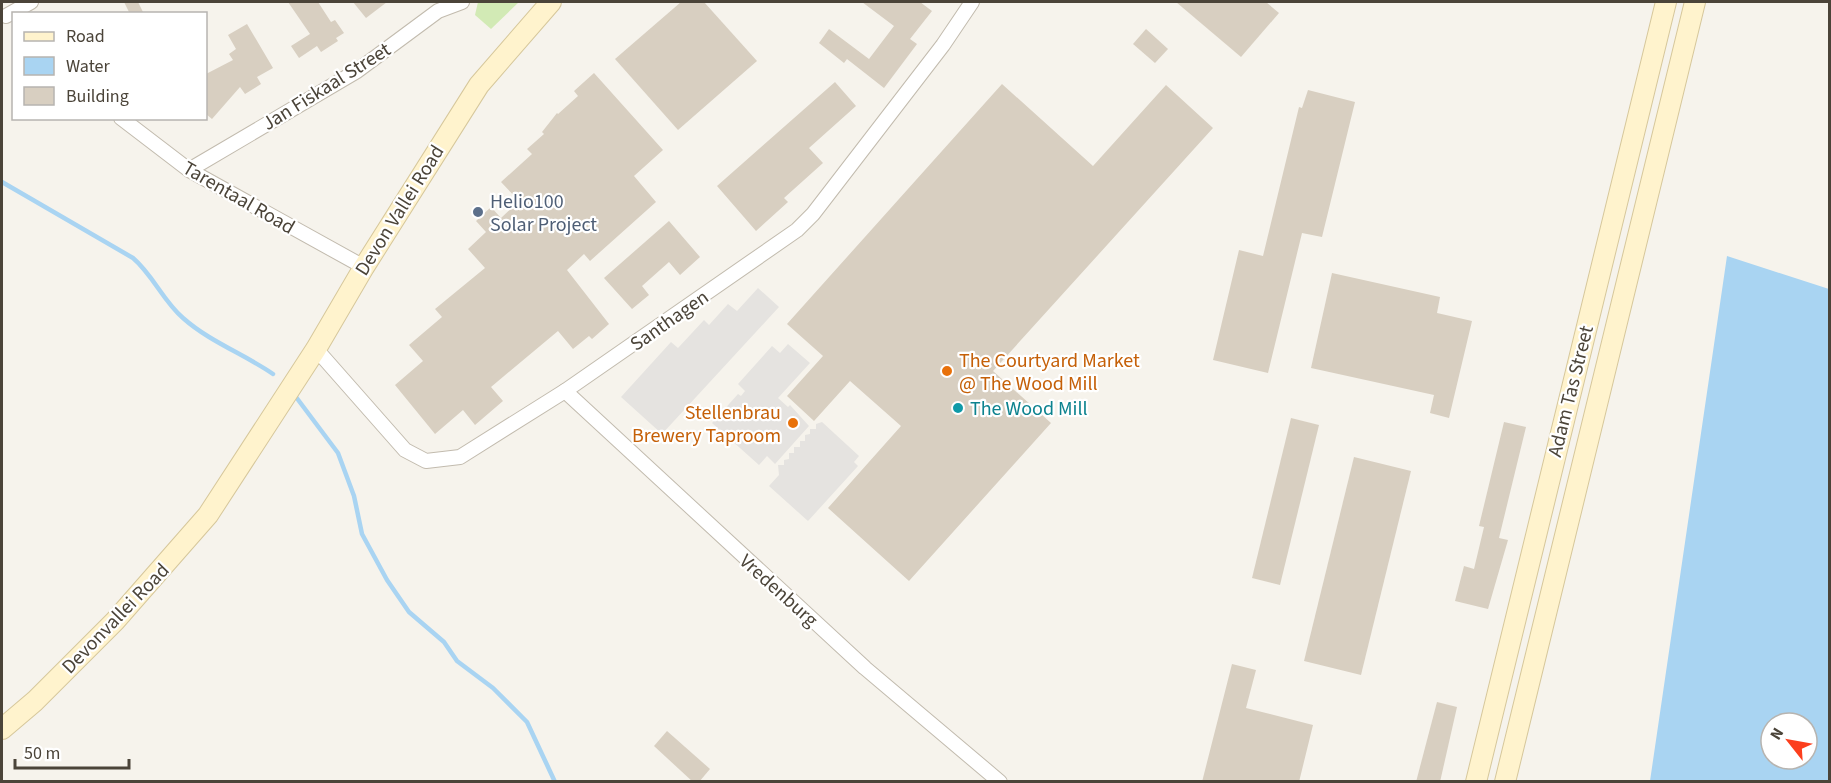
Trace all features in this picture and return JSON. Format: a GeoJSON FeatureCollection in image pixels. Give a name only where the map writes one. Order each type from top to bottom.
{"type":"FeatureCollection","features":[{"type":"Feature","properties":{"kind":"main road","name":"Devon Vallei Road"},"geometry":{"type":"LineString","coordinates":[[264,431],[478,85],[551,2]]}},
{"type":"Feature","properties":{"kind":"main road","name":"Adam Tas Street"},"geometry":{"type":"LineString","coordinates":[[1476,782],[1666,2]]}},
{"type":"Feature","properties":{"kind":"main road","name":"Adam Tas Street"},"geometry":{"type":"LineString","coordinates":[[1505,782],[1695,2]]}},
{"type":"Feature","properties":{"kind":"main road","name":"Devonvallei Road"},"geometry":{"type":"LineString","coordinates":[[2,729],[35,701],[121,614],[174,556],[219,498],[264,431]]}},
{"type":"Feature","properties":{"kind":"street"},"geometry":{"type":"LineString","coordinates":[[15,12],[31,2]]}},
{"type":"Feature","properties":{"kind":"street","name":"Santhagen"},"geometry":{"type":"LineString","coordinates":[[316,349],[405,450],[426,461],[460,457],[566,391],[778,245],[805,223],[943,45],[972,2]]}},
{"type":"Feature","properties":{"kind":"street","name":"Jan Fiskaal Street"},"geometry":{"type":"LineString","coordinates":[[189,170],[357,70],[438,11],[462,3]]}},
{"type":"Feature","properties":{"kind":"street","name":"Tarentaal Road"},"geometry":{"type":"LineString","coordinates":[[124,120],[189,170],[364,267]]}},
{"type":"Feature","properties":{"kind":"street","name":"Vredenburg"},"geometry":{"type":"LineString","coordinates":[[566,391],[857,660],[1000,782]]}},
{"type":"Feature","properties":{"kind":"green space"},"geometry":{"type":"Polygon","coordinates":[[[478,2],[519,2],[491,29],[475,15],[478,2]]]}},
{"type":"Feature","properties":{"kind":"shaded area"},"geometry":{"type":"Polygon","coordinates":[[[758,288],[779,307],[662,434],[621,397],[671,342],[678,348],[704,320],[709,325],[728,304],[737,311],[758,288]]]}},
{"type":"Feature","properties":{"kind":"shaded area"},"geometry":{"type":"Polygon","coordinates":[[[788,344],[810,363],[778,398],[788,407],[790,405],[809,426],[775,464],[767,456],[759,465],[712,423],[738,394],[741,396],[745,391],[738,384],[772,346],[780,353],[788,344]]]}},
{"type":"Feature","properties":{"kind":"shaded area"},"geometry":{"type":"Polygon","coordinates":[[[822,422],[859,456],[854,462],[858,466],[808,521],[769,486],[779,475],[778,465],[784,465],[784,460],[789,459],[789,453],[794,453],[794,447],[800,447],[800,441],[805,441],[805,435],[810,434],[810,429],[816,429],[816,424],[822,422]]]}},
{"type":"Feature","properties":{"kind":"water"},"geometry":{"type":"Polygon","coordinates":[[[1727,256],[1829,289],[1829,781],[1650,781],[1727,256]]]}},
{"type":"Feature","properties":{"kind":"building"},"geometry":{"type":"Polygon","coordinates":[[[124,2],[138,2],[143,12],[129,12],[124,2]]]}},
{"type":"Feature","properties":{"kind":"building"},"geometry":{"type":"Polygon","coordinates":[[[288,2],[318,2],[331,22],[335,20],[344,33],[336,38],[338,41],[321,52],[317,46],[299,58],[291,46],[310,34],[288,2]]]}},
{"type":"Feature","properties":{"kind":"building"},"geometry":{"type":"Polygon","coordinates":[[[353,2],[387,2],[366,18],[353,2]]]}},
{"type":"Feature","properties":{"kind":"building"},"geometry":{"type":"Polygon","coordinates":[[[681,2],[704,2],[757,61],[678,130],[615,59],[681,2]]]}},
{"type":"Feature","properties":{"kind":"building"},"geometry":{"type":"Polygon","coordinates":[[[862,2],[920,2],[932,11],[910,39],[917,44],[884,88],[847,59],[844,63],[819,43],[829,29],[869,59],[894,26],[862,2]]]}},
{"type":"Feature","properties":{"kind":"building"},"geometry":{"type":"Polygon","coordinates":[[[1176,2],[1266,2],[1279,13],[1241,57],[1176,2]]]}},
{"type":"Feature","properties":{"kind":"building"},"geometry":{"type":"Polygon","coordinates":[[[247,24],[273,68],[257,77],[261,84],[245,94],[240,87],[212,119],[207,115],[207,73],[233,60],[229,54],[236,49],[228,35],[247,24]]]}},
{"type":"Feature","properties":{"kind":"building"},"geometry":{"type":"Polygon","coordinates":[[[1146,29],[1168,49],[1155,63],[1133,44],[1146,29]]]}},
{"type":"Feature","properties":{"kind":"building"},"geometry":{"type":"Polygon","coordinates":[[[594,73],[663,150],[634,176],[656,202],[590,261],[584,254],[567,270],[609,324],[592,339],[589,336],[573,349],[558,331],[491,387],[503,401],[475,425],[463,410],[435,434],[395,385],[423,361],[409,345],[442,317],[435,309],[485,268],[468,249],[486,232],[476,221],[491,207],[501,218],[519,201],[501,182],[532,154],[527,149],[544,134],[542,132],[557,113],[578,96],[574,91],[594,73]]]}},
{"type":"Feature","properties":{"kind":"building"},"geometry":{"type":"Polygon","coordinates":[[[835,82],[856,106],[809,148],[823,163],[784,198],[788,202],[756,231],[717,186],[835,82]]]}},
{"type":"Feature","properties":{"kind":"building"},"geometry":{"type":"Polygon","coordinates":[[[1002,84],[1093,166],[1166,85],[1213,128],[993,371],[1051,423],[909,581],[828,508],[901,426],[850,381],[814,421],[787,396],[823,356],[787,324],[1002,84]]]}},
{"type":"Feature","properties":{"kind":"building"},"geometry":{"type":"Polygon","coordinates":[[[1308,90],[1355,102],[1322,237],[1302,233],[1268,373],[1213,360],[1239,250],[1263,256],[1299,107],[1302,108],[1308,90]]]}},
{"type":"Feature","properties":{"kind":"building"},"geometry":{"type":"Polygon","coordinates":[[[669,221],[700,257],[680,275],[669,262],[642,286],[649,295],[632,309],[604,278],[669,221]]]}},
{"type":"Feature","properties":{"kind":"building"},"geometry":{"type":"Polygon","coordinates":[[[1332,273],[1440,297],[1437,313],[1472,321],[1449,418],[1430,413],[1434,395],[1311,368],[1332,273]]]}},
{"type":"Feature","properties":{"kind":"building"},"geometry":{"type":"Polygon","coordinates":[[[1291,418],[1319,425],[1280,585],[1252,578],[1291,418]]]}},
{"type":"Feature","properties":{"kind":"building"},"geometry":{"type":"Polygon","coordinates":[[[1504,422],[1526,427],[1499,538],[1508,540],[1488,609],[1455,601],[1464,566],[1474,569],[1484,527],[1479,526],[1504,422]]]}},
{"type":"Feature","properties":{"kind":"building"},"geometry":{"type":"Polygon","coordinates":[[[1354,457],[1411,471],[1361,675],[1304,661],[1354,457]]]}},
{"type":"Feature","properties":{"kind":"building"},"geometry":{"type":"Polygon","coordinates":[[[1232,664],[1256,670],[1246,708],[1313,725],[1299,782],[1202,782],[1232,664]]]}},
{"type":"Feature","properties":{"kind":"building"},"geometry":{"type":"Polygon","coordinates":[[[1437,702],[1457,707],[1440,782],[1416,782],[1437,702]]]}},
{"type":"Feature","properties":{"kind":"building"},"geometry":{"type":"Polygon","coordinates":[[[667,731],[710,769],[699,782],[693,782],[654,746],[667,731]]]}},
{"type":"Feature","properties":{"kind":"waterway"},"geometry":{"type":"LineString","coordinates":[[2,182],[133,258],[183,318],[204,334],[273,374]]}},
{"type":"Feature","properties":{"kind":"waterway"},"geometry":{"type":"LineString","coordinates":[[296,397],[338,453],[354,496],[362,534],[387,580],[409,612],[444,642],[457,661],[493,688],[527,722],[555,782]]}},
{"type":"Feature","properties":{"kind":"place","name":"Helio100 Solar Project"},"geometry":{"type":"Point","coordinates":[478,212]}},
{"type":"Feature","properties":{"kind":"place","name":"The Courtyard Market @ The Wood Mill"},"geometry":{"type":"Point","coordinates":[947,371]}},
{"type":"Feature","properties":{"kind":"place","name":"The Wood Mill"},"geometry":{"type":"Point","coordinates":[958,408]}},
{"type":"Feature","properties":{"kind":"place","name":"Stellenbrau Brewery Taproom"},"geometry":{"type":"Point","coordinates":[793,423]}}]}
